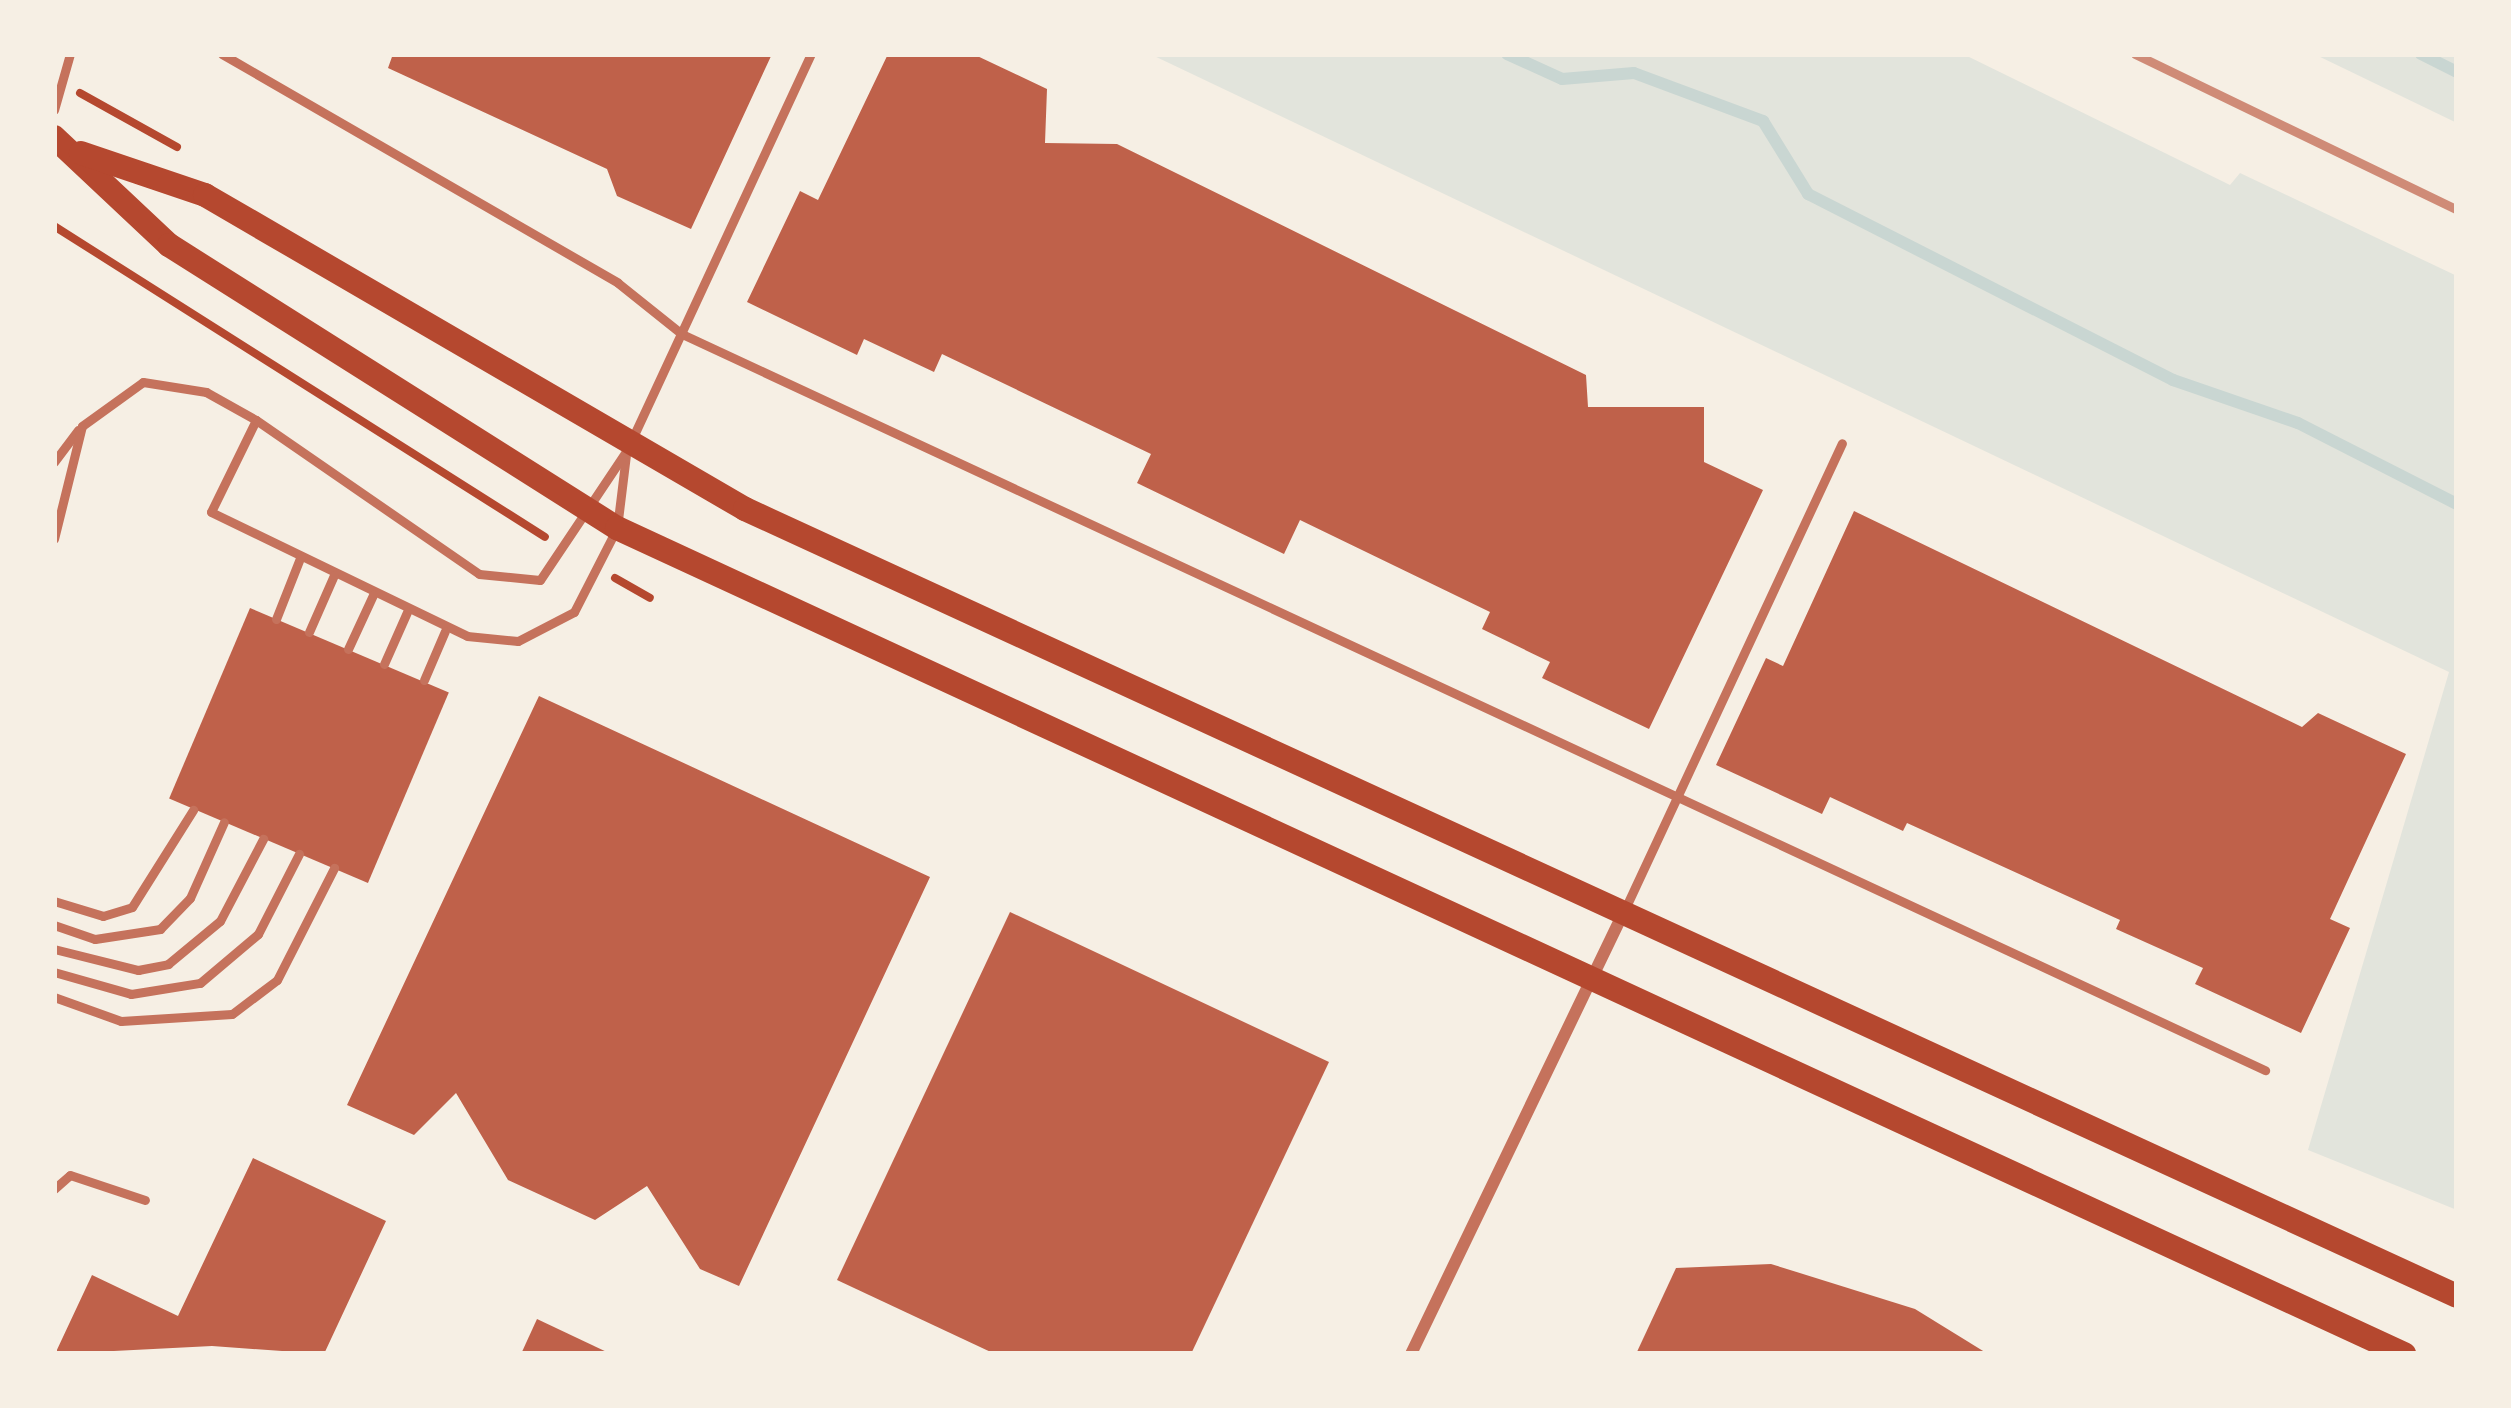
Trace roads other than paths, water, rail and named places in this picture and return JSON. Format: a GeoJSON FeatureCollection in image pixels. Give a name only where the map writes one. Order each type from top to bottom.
{"type":"FeatureCollection","features":[{"type":"Feature","properties":{"kind":"main road"},"geometry":{"type":"LineString","coordinates":[[63,143],[205,195],[627,450],[2457,1296]]}},
{"type":"Feature","properties":{"kind":"main road"},"geometry":{"type":"LineString","coordinates":[[63,143],[169,245],[617,528],[2405,1353]]}},
{"type":"Feature","properties":{"kind":"street"},"geometry":{"type":"LineString","coordinates":[[1411,1354],[1586,978],[1623,914]]}},
{"type":"Feature","properties":{"kind":"lane"},"geometry":{"type":"LineString","coordinates":[[54,110],[70,54]]}},
{"type":"Feature","properties":{"kind":"lane"},"geometry":{"type":"LineString","coordinates":[[222,54],[618,283],[682,334],[2265,1070]]}},
{"type":"Feature","properties":{"kind":"lane"},"geometry":{"type":"LineString","coordinates":[[54,462],[82,426],[143,382],[206,392],[256,420],[479,574],[540,580],[580,508],[627,450],[812,54]]}},
{"type":"Feature","properties":{"kind":"lane"},"geometry":{"type":"LineString","coordinates":[[256,420],[211,512],[445,631],[544,633],[574,612],[617,528],[627,450]]}},
{"type":"Feature","properties":{"kind":"lane"},"geometry":{"type":"LineString","coordinates":[[54,538],[82,426]]}},
{"type":"Feature","properties":{"kind":"lane"},"geometry":{"type":"LineString","coordinates":[[1623,914],[1841,443]]}},
{"type":"Feature","properties":{"kind":"lane"},"geometry":{"type":"LineString","coordinates":[[277,619],[300,558]]}},
{"type":"Feature","properties":{"kind":"lane"},"geometry":{"type":"LineString","coordinates":[[309,632],[334,575]]}},
{"type":"Feature","properties":{"kind":"lane"},"geometry":{"type":"LineString","coordinates":[[348,649],[373,595]]}},
{"type":"Feature","properties":{"kind":"lane"},"geometry":{"type":"LineString","coordinates":[[384,664],[407,612]]}},
{"type":"Feature","properties":{"kind":"lane"},"geometry":{"type":"LineString","coordinates":[[424,680],[445,631]]}},
{"type":"Feature","properties":{"kind":"lane"},"geometry":{"type":"LineString","coordinates":[[54,901],[103,916],[132,907],[193,810]]}},
{"type":"Feature","properties":{"kind":"lane"},"geometry":{"type":"LineString","coordinates":[[54,925],[95,939],[160,929],[190,898],[224,822]]}},
{"type":"Feature","properties":{"kind":"lane"},"geometry":{"type":"LineString","coordinates":[[54,949],[138,970],[168,964],[220,921],[263,838]]}},
{"type":"Feature","properties":{"kind":"lane"},"geometry":{"type":"LineString","coordinates":[[54,972],[131,994],[200,983],[257,934],[299,854]]}},
{"type":"Feature","properties":{"kind":"lane"},"geometry":{"type":"LineString","coordinates":[[54,997],[121,1021],[232,1014],[277,980],[334,868]]}},
{"type":"Feature","properties":{"kind":"lane"},"geometry":{"type":"LineString","coordinates":[[54,1189],[70,1175],[145,1200]]}},
{"type":"Feature","properties":{"kind":"waterway"},"geometry":{"type":"LineString","coordinates":[[1507,54],[1562,79],[1634,73],[1763,121],[1808,194],[2173,380],[2298,423],[2457,504]]}},
{"type":"Feature","properties":{"kind":"waterway"},"geometry":{"type":"LineString","coordinates":[[2421,54],[2457,72]]}},
{"type":"Feature","properties":{"kind":"railway"},"geometry":{"type":"LineString","coordinates":[[2135,54],[2457,210]]}}]}
